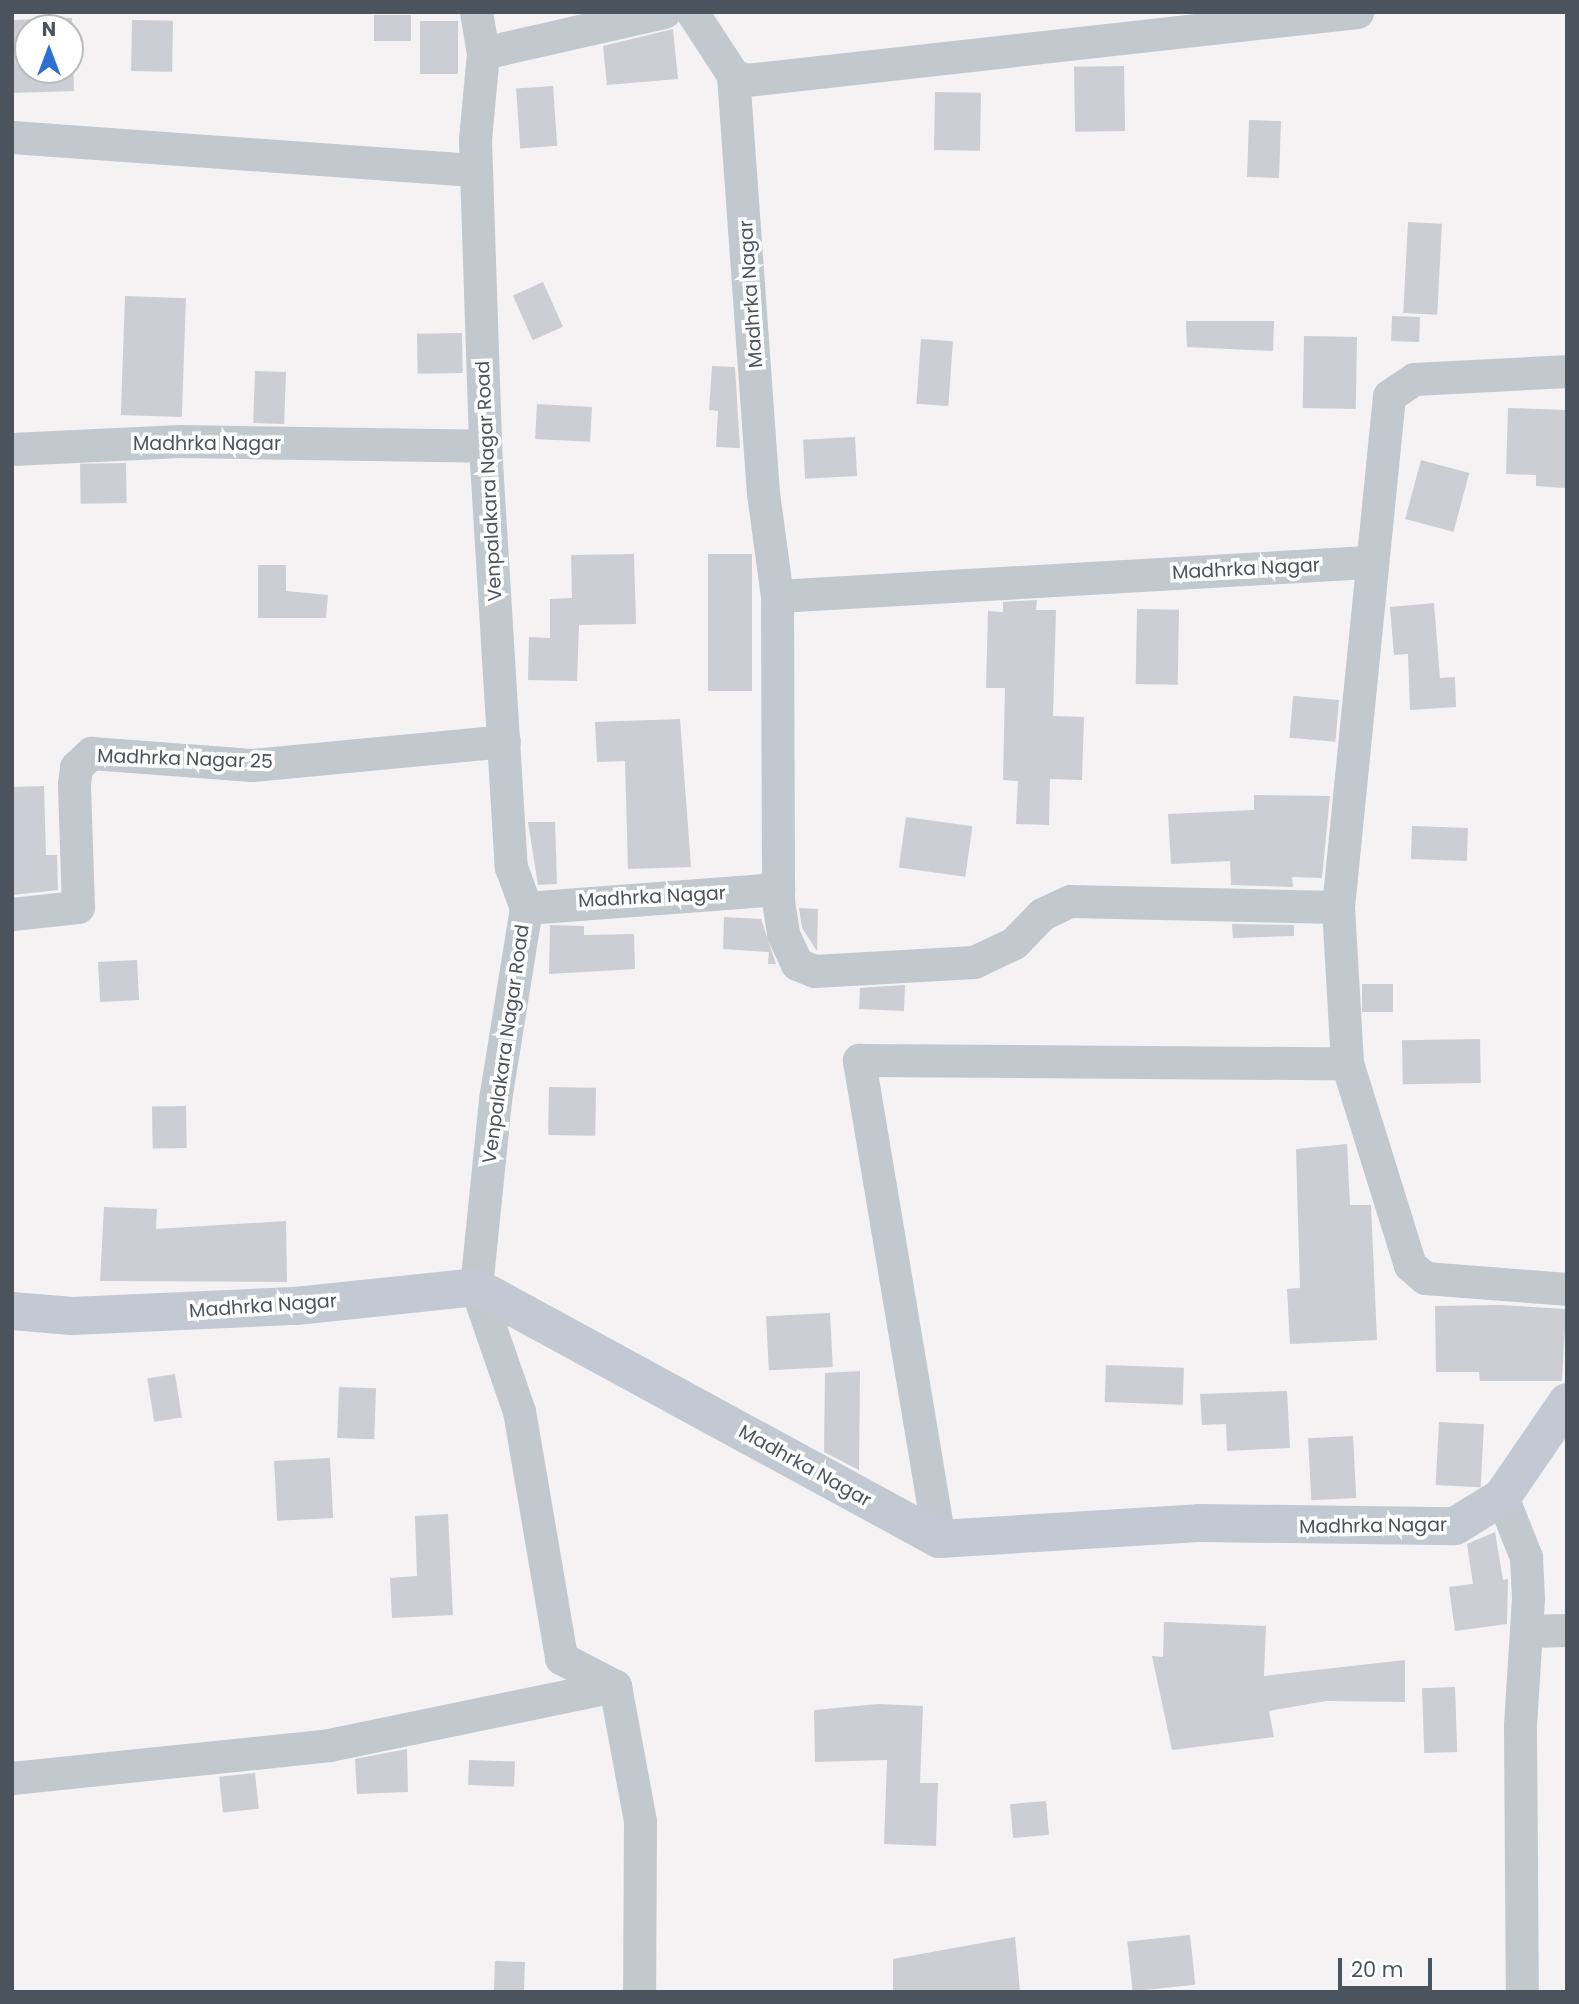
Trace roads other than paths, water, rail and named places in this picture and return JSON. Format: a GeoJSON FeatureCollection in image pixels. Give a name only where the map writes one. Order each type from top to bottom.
{"type":"FeatureCollection","features":[{"type":"Feature","properties":{"kind":"street"},"geometry":{"type":"LineString","coordinates":[[476,12],[483,53],[664,12]]}},
{"type":"Feature","properties":{"kind":"street","name":"Madhrka Nagar"},"geometry":{"type":"LineString","coordinates":[[692,12],[733,75],[763,493],[777,596],[778,889],[788,949],[797,964],[814,971],[974,962],[1014,943],[1042,914],[1070,901],[1338,907]]}},
{"type":"Feature","properties":{"kind":"street"},"geometry":{"type":"LineString","coordinates":[[733,75],[764,79],[1133,23],[1357,12]]}},
{"type":"Feature","properties":{"kind":"street","name":"Venpalakara Nagar Road"},"geometry":{"type":"LineString","coordinates":[[483,53],[476,170],[485,446],[511,867],[526,908],[495,1100],[476,1287],[519,1411],[561,1658],[615,1686]]}},
{"type":"Feature","properties":{"kind":"street"},"geometry":{"type":"LineString","coordinates":[[12,137],[476,170]]}},
{"type":"Feature","properties":{"kind":"street"},"geometry":{"type":"LineString","coordinates":[[1567,371],[1414,379],[1396,387],[1385,408],[1384,490],[1367,562],[1338,907],[1347,1063],[1410,1265],[1425,1278],[1567,1289]]}},
{"type":"Feature","properties":{"kind":"street","name":"Madhrka Nagar"},"geometry":{"type":"LineString","coordinates":[[12,449],[180,440],[485,446]]}},
{"type":"Feature","properties":{"kind":"street","name":"Madhrka Nagar"},"geometry":{"type":"LineString","coordinates":[[777,596],[1367,562]]}},
{"type":"Feature","properties":{"kind":"street","name":"Madhrka Nagar 25"},"geometry":{"type":"LineString","coordinates":[[12,914],[78,907],[74,784],[76,767],[91,753],[252,765],[338,759],[396,747],[504,741]]}},
{"type":"Feature","properties":{"kind":"street","name":"Madhrka Nagar"},"geometry":{"type":"LineString","coordinates":[[526,908],[778,889]]}},
{"type":"Feature","properties":{"kind":"street"},"geometry":{"type":"LineString","coordinates":[[939,1539],[859,1060],[1347,1063]]}},
{"type":"Feature","properties":{"kind":"street","name":"Madhrka Nagar"},"geometry":{"type":"LineString","coordinates":[[12,1311],[72,1316],[283,1307],[476,1287],[939,1539],[1199,1523],[1455,1526],[1502,1497],[1567,1402]]}},
{"type":"Feature","properties":{"kind":"street"},"geometry":{"type":"LineString","coordinates":[[1502,1497],[1526,1557],[1526,1631],[1520,1726],[1522,1992]]}},
{"type":"Feature","properties":{"kind":"street"},"geometry":{"type":"LineString","coordinates":[[1526,1631],[1567,1630]]}},
{"type":"Feature","properties":{"kind":"street"},"geometry":{"type":"LineString","coordinates":[[12,1777],[329,1745],[615,1686],[640,1821],[639,1992]]}}]}
